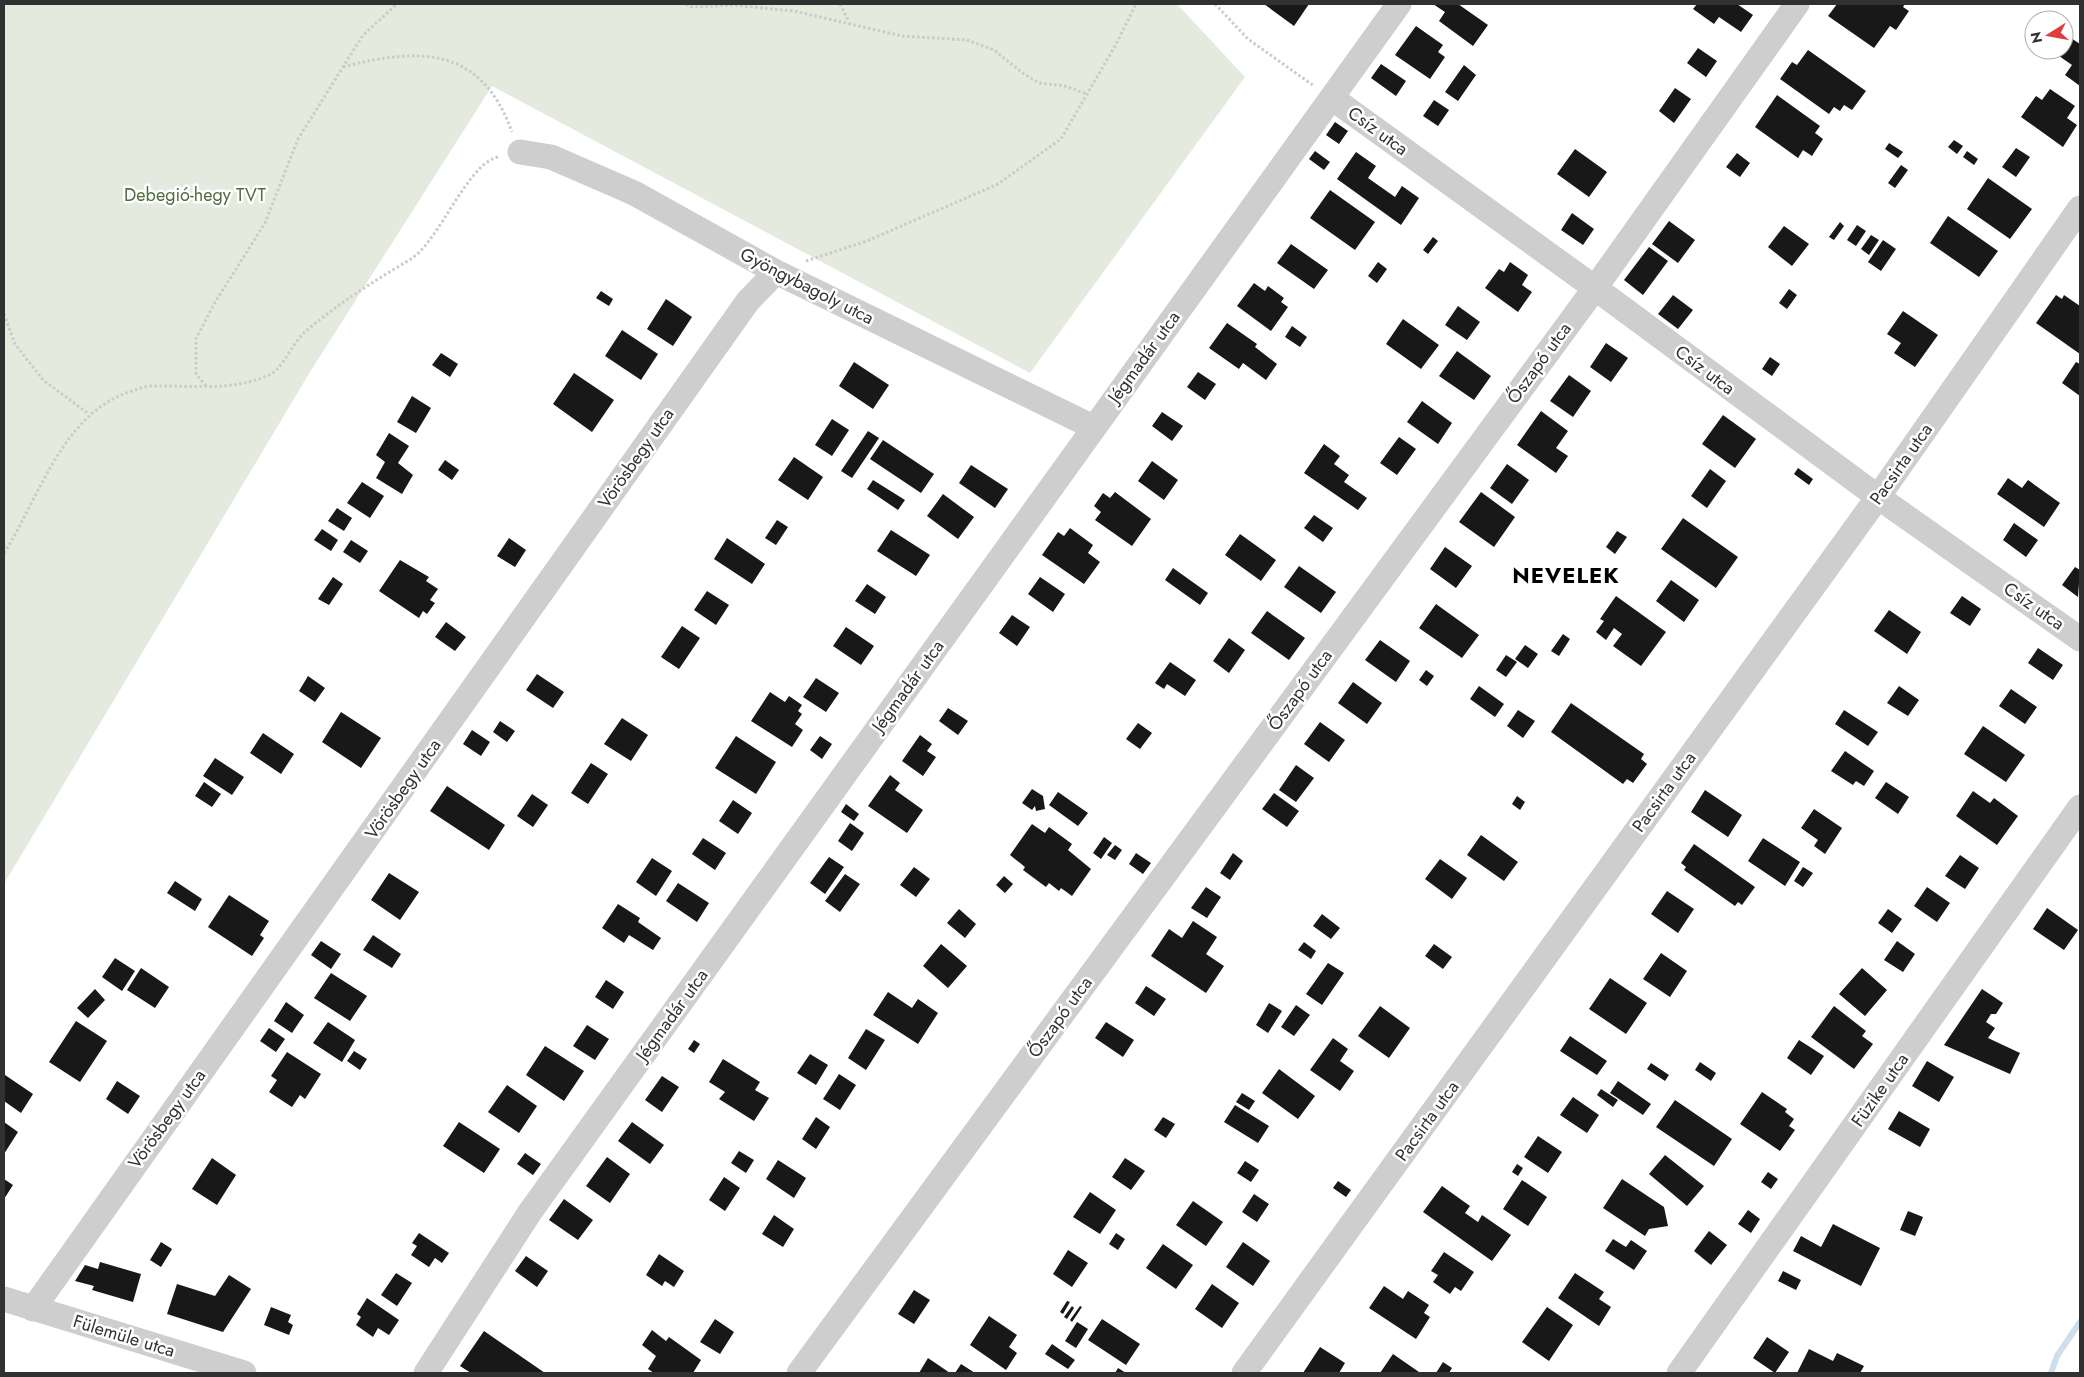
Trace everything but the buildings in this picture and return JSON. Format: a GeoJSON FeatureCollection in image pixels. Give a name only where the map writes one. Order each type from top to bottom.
{"type":"FeatureCollection","features":[{"type":"Feature","properties":{"kind":"street","name":"Jégmadár utca"},"geometry":{"type":"LineString","coordinates":[[426,1373],[530,1212],[1399,4]]}},
{"type":"Feature","properties":{"kind":"street","name":"Őszapó utca"},"geometry":{"type":"LineString","coordinates":[[799,1373],[1594,288],[1797,4]]}},
{"type":"Feature","properties":{"kind":"street","name":"Csíz utca"},"geometry":{"type":"LineString","coordinates":[[1332,98],[1878,497],[2080,638]]}},
{"type":"Feature","properties":{"kind":"street","name":"Gyöngybagoly utca"},"geometry":{"type":"LineString","coordinates":[[520,152],[551,157],[634,193],[776,272],[1093,427]]}},
{"type":"Feature","properties":{"kind":"street","name":"Pacsirta utca"},"geometry":{"type":"LineString","coordinates":[[1244,1373],[1878,497],[2080,208]]}},
{"type":"Feature","properties":{"kind":"street","name":"Vörösbegy utca"},"geometry":{"type":"LineString","coordinates":[[33,1309],[748,301],[776,272]]}},
{"type":"Feature","properties":{"kind":"street","name":"Füzike utca"},"geometry":{"type":"LineString","coordinates":[[1679,1373],[2080,807]]}},
{"type":"Feature","properties":{"kind":"street","name":"Fülemüle utca"},"geometry":{"type":"LineString","coordinates":[[4,1299],[244,1373]]}},
{"type":"Feature","properties":{"kind":"path"},"geometry":{"type":"LineString","coordinates":[[206,386],[196,374],[196,340],[214,304],[265,223],[298,139],[363,35],[397,4]]}},
{"type":"Feature","properties":{"kind":"path"},"geometry":{"type":"LineString","coordinates":[[686,4],[692,7],[732,5],[794,11],[902,36],[967,40],[994,50],[1024,74],[1039,83],[1065,86],[1087,94]]}},
{"type":"Feature","properties":{"kind":"path"},"geometry":{"type":"LineString","coordinates":[[840,4],[849,23]]}},
{"type":"Feature","properties":{"kind":"path"},"geometry":{"type":"LineString","coordinates":[[776,272],[867,240],[998,184],[1061,139],[1136,4]]}},
{"type":"Feature","properties":{"kind":"path"},"geometry":{"type":"LineString","coordinates":[[1215,4],[1248,39],[1332,98]]}},
{"type":"Feature","properties":{"kind":"path"},"geometry":{"type":"LineString","coordinates":[[4,553],[56,457],[89,414],[112,398],[147,386],[240,386],[272,375],[303,333],[339,304],[420,253],[476,174],[493,158],[520,152],[495,96],[472,73],[450,60],[422,54],[390,56],[343,67]]}},
{"type":"Feature","properties":{"kind":"path"},"geometry":{"type":"LineString","coordinates":[[4,314],[15,344],[43,380],[89,414]]}},
{"type":"Feature","properties":{"kind":"path"},"geometry":{"type":"LineString","coordinates":[[4,326],[8,327]]}},
{"type":"Feature","properties":{"kind":"green space","name":"Debegió-hegy TVT"},"geometry":{"type":"Polygon","coordinates":[[[4,4],[1177,4],[1245,77],[1030,373],[492,86],[310,372],[4,884],[4,4]]]}},
{"type":"Feature","properties":{"kind":"waterway"},"geometry":{"type":"LineString","coordinates":[[2051,1373],[2057,1356],[2080,1322]]}},
{"type":"Feature","properties":{"kind":"district","name":"NEVELEK"},"geometry":{"type":"Point","coordinates":[1566,575]}}]}
